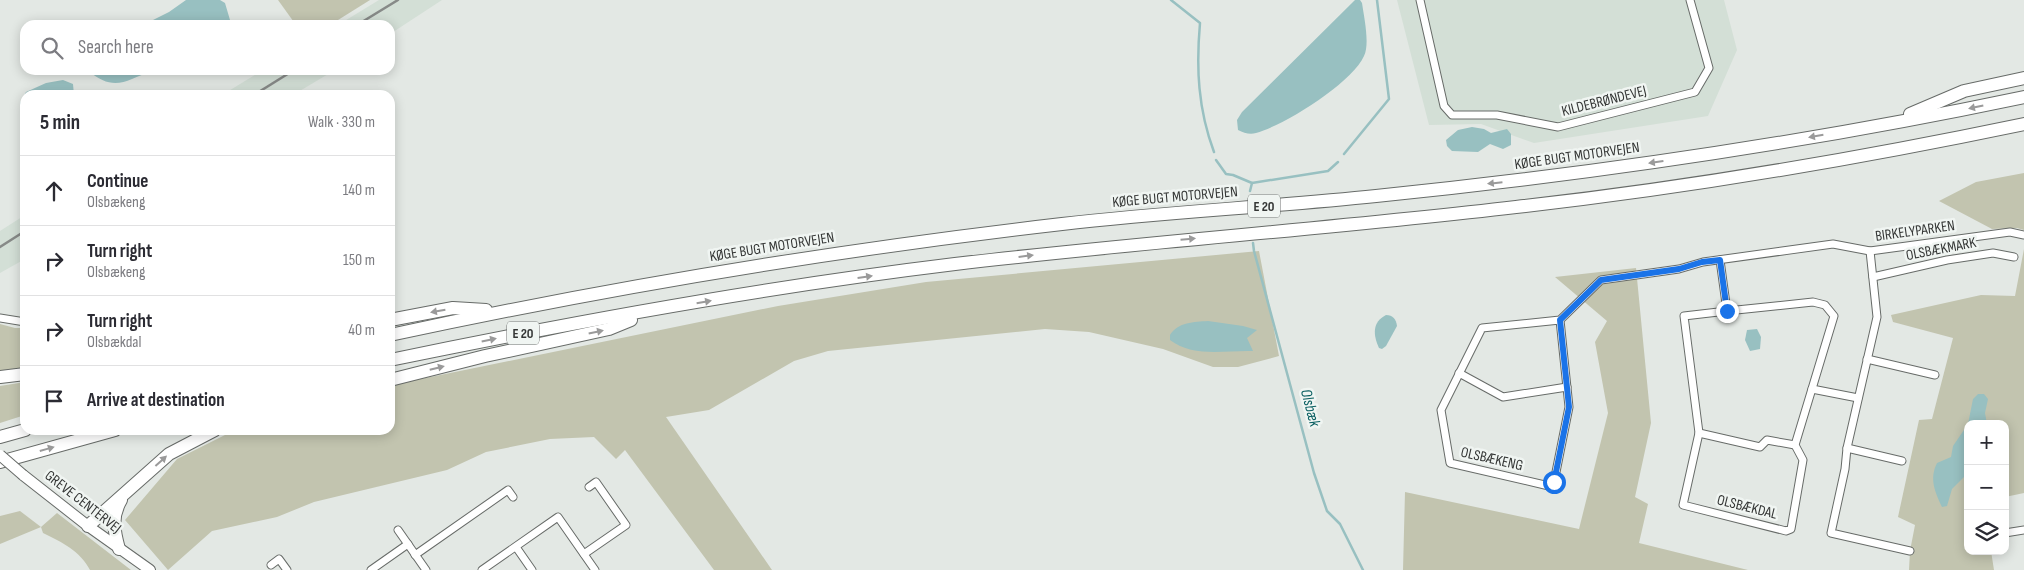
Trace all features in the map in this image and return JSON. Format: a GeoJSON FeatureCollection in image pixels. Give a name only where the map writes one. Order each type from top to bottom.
{"type":"FeatureCollection","features":[{"type":"Feature","properties":{"kind":"highway"},"geometry":{"type":"LineString","coordinates":[[1888,124],[1964,92],[2024,78]]}},
{"type":"Feature","properties":{"kind":"highway","name":"KØGE BUGT MOTORVEJEN"},"geometry":{"type":"LineString","coordinates":[[395,334],[652,282],[800,259],[948,238],[1066,224],[1372,196],[1520,180],[1764,146],[2024,97]]}},
{"type":"Feature","properties":{"kind":"highway","name":"E 20"},"geometry":{"type":"LineString","coordinates":[[395,359],[508,336],[804,285],[949,265],[1080,250],[1500,209],[1663,188],[1880,152],[2024,124]]}},
{"type":"Feature","properties":{"kind":"highway"},"geometry":{"type":"LineString","coordinates":[[395,319],[453,308],[504,311]]}},
{"type":"Feature","properties":{"kind":"highway"},"geometry":{"type":"LineString","coordinates":[[395,379],[485,356],[609,329],[656,310]]}},
{"type":"Feature","properties":{"kind":"highway"},"geometry":{"type":"LineString","coordinates":[[0,377],[20,375]]}},
{"type":"Feature","properties":{"kind":"highway"},"geometry":{"type":"LineString","coordinates":[[0,436],[20,431]]}},
{"type":"Feature","properties":{"kind":"highway"},"geometry":{"type":"LineString","coordinates":[[0,462],[98,435]]}},
{"type":"Feature","properties":{"kind":"highway"},"geometry":{"type":"LineString","coordinates":[[88,526],[169,454],[205,435]]}},
{"type":"Feature","properties":{"kind":"highway"},"geometry":{"type":"LineString","coordinates":[[119,549],[113,528],[113,519],[117,507],[125,494]]}},
{"type":"Feature","properties":{"kind":"street","name":"KILDEBRØNDEVEJ"},"geometry":{"type":"LineString","coordinates":[[1420,0],[1444,106],[1452,115],[1497,115],[1558,127],[1695,92],[1709,68],[1690,0]]}},
{"type":"Feature","properties":{"kind":"street","name":"BIRKELYPARKEN"},"geometry":{"type":"LineString","coordinates":[[1720,260],[1833,244],[1870,251],[2010,232],[2024,235]]}},
{"type":"Feature","properties":{"kind":"street"},"geometry":{"type":"LineString","coordinates":[[1870,251],[1877,317],[1847,448],[1845,469],[1831,533],[1910,551]]}},
{"type":"Feature","properties":{"kind":"street","name":"OLSBÆKMARK"},"geometry":{"type":"LineString","coordinates":[[1873,277],[1947,260],[1993,253],[2014,257]]}},
{"type":"Feature","properties":{"kind":"street"},"geometry":{"type":"LineString","coordinates":[[1560,320],[1601,280],[1679,269],[1702,262],[1720,260],[1727,311]]}},
{"type":"Feature","properties":{"kind":"street","name":"OLSBÆKDAL"},"geometry":{"type":"LineString","coordinates":[[1813,302],[1829,308],[1834,316],[1812,389],[1795,445],[1803,460],[1791,529],[1786,531],[1683,505],[1699,433],[1684,316],[1813,302]]}},
{"type":"Feature","properties":{"kind":"street"},"geometry":{"type":"LineString","coordinates":[[0,318],[20,321]]}},
{"type":"Feature","properties":{"kind":"street","name":"OLSBÆKENG"},"geometry":{"type":"LineString","coordinates":[[1560,320],[1569,407],[1554,482],[1549,486],[1450,463],[1442,410],[1458,373],[1482,328],[1560,320]]}},
{"type":"Feature","properties":{"kind":"street"},"geometry":{"type":"LineString","coordinates":[[1867,359],[1936,375]]}},
{"type":"Feature","properties":{"kind":"street"},"geometry":{"type":"LineString","coordinates":[[1458,373],[1504,397],[1567,387]]}},
{"type":"Feature","properties":{"kind":"street"},"geometry":{"type":"LineString","coordinates":[[1812,389],[1858,398]]}},
{"type":"Feature","properties":{"kind":"street"},"geometry":{"type":"LineString","coordinates":[[1699,433],[1760,447],[1767,440],[1795,445]]}},
{"type":"Feature","properties":{"kind":"street"},"geometry":{"type":"LineString","coordinates":[[1847,448],[1902,461]]}},
{"type":"Feature","properties":{"kind":"street","name":"GREVE CENTERVEJ"},"geometry":{"type":"LineString","coordinates":[[0,455],[88,526],[150,570]]}},
{"type":"Feature","properties":{"kind":"street"},"geometry":{"type":"LineString","coordinates":[[584,554],[626,525],[596,482],[589,487]]}},
{"type":"Feature","properties":{"kind":"street"},"geometry":{"type":"LineString","coordinates":[[415,555],[508,490],[513,497]]}},
{"type":"Feature","properties":{"kind":"street"},"geometry":{"type":"LineString","coordinates":[[482,570],[558,517],[595,570]]}},
{"type":"Feature","properties":{"kind":"street"},"geometry":{"type":"LineString","coordinates":[[398,530],[426,570]]}},
{"type":"Feature","properties":{"kind":"street"},"geometry":{"type":"LineString","coordinates":[[2009,532],[2024,530]]}},
{"type":"Feature","properties":{"kind":"street"},"geometry":{"type":"LineString","coordinates":[[371,570],[408,544]]}},
{"type":"Feature","properties":{"kind":"street"},"geometry":{"type":"LineString","coordinates":[[516,546],[532,570]]}},
{"type":"Feature","properties":{"kind":"street"},"geometry":{"type":"LineString","coordinates":[[271,565],[279,559],[287,570]]}},
{"type":"Feature","properties":{"kind":"shaded area"},"geometry":{"type":"Polygon","coordinates":[[[379,0],[442,0],[395,31],[395,20],[346,20],[379,0]]]}},
{"type":"Feature","properties":{"kind":"shaded area"},"geometry":{"type":"Polygon","coordinates":[[[1397,0],[1724,0],[1737,50],[1708,116],[1534,143],[1481,124],[1429,125],[1397,0]]]}},
{"type":"Feature","properties":{"kind":"shaded area"},"geometry":{"type":"Polygon","coordinates":[[[255,75],[327,75],[301,90],[230,90],[255,75]]]}},
{"type":"Feature","properties":{"kind":"shaded area"},"geometry":{"type":"Polygon","coordinates":[[[20,218],[20,262],[0,273],[0,231],[20,218]]]}},
{"type":"Feature","properties":{"kind":"green space"},"geometry":{"type":"Polygon","coordinates":[[[278,0],[370,0],[338,20],[292,20],[278,0]]]}},
{"type":"Feature","properties":{"kind":"green space"},"geometry":{"type":"Polygon","coordinates":[[[2024,173],[2024,230],[2017,228],[1992,229],[1939,201],[1976,182],[2024,173]]]}},
{"type":"Feature","properties":{"kind":"green space"},"geometry":{"type":"Polygon","coordinates":[[[2024,249],[2024,493],[2009,496],[2009,420],[1964,420],[1964,555],[1992,555],[1994,570],[1909,570],[1910,551],[1915,525],[1898,517],[1919,420],[1932,419],[1953,338],[1893,322],[1891,315],[1981,295],[2015,296],[2024,249]]]}},
{"type":"Feature","properties":{"kind":"green space"},"geometry":{"type":"Polygon","coordinates":[[[1259,251],[1279,356],[1238,367],[1213,367],[1163,349],[1089,332],[1045,329],[828,351],[794,361],[709,410],[666,417],[772,570],[714,570],[625,450],[616,459],[594,437],[550,439],[486,452],[447,470],[314,502],[277,517],[212,531],[168,570],[125,520],[177,459],[225,435],[395,435],[395,385],[406,382],[778,306],[926,282],[1259,251]]]}},
{"type":"Feature","properties":{"kind":"green space"},"geometry":{"type":"Polygon","coordinates":[[[1636,268],[1651,423],[1635,497],[1648,504],[1639,543],[1748,570],[1403,570],[1405,492],[1579,529],[1608,413],[1595,342],[1607,321],[1555,277],[1636,268]]]}},
{"type":"Feature","properties":{"kind":"green space"},"geometry":{"type":"Polygon","coordinates":[[[0,324],[20,328],[20,369],[0,371],[0,324]]]}},
{"type":"Feature","properties":{"kind":"green space"},"geometry":{"type":"Polygon","coordinates":[[[20,383],[20,417],[0,423],[0,386],[20,383]]]}},
{"type":"Feature","properties":{"kind":"green space"},"geometry":{"type":"Polygon","coordinates":[[[20,511],[41,527],[0,544],[0,516],[20,511]]]}},
{"type":"Feature","properties":{"kind":"green space"},"geometry":{"type":"Polygon","coordinates":[[[57,513],[131,570],[90,570],[76,552],[43,533],[41,527],[57,513]]]}},
{"type":"Feature","properties":{"kind":"water"},"geometry":{"type":"Polygon","coordinates":[[[186,0],[220,0],[225,3],[230,20],[153,20],[186,0]]]}},
{"type":"Feature","properties":{"kind":"water"},"geometry":{"type":"Polygon","coordinates":[[[1355,0],[1360,0],[1362,3],[1367,38],[1366,51],[1357,67],[1316,102],[1268,129],[1254,134],[1238,130],[1237,120],[1242,112],[1355,0]]]}},
{"type":"Feature","properties":{"kind":"water"},"geometry":{"type":"Polygon","coordinates":[[[93,75],[141,75],[119,83],[112,83],[93,75]]]}},
{"type":"Feature","properties":{"kind":"water"},"geometry":{"type":"Polygon","coordinates":[[[63,80],[73,84],[74,90],[30,90],[46,83],[63,80]]]}},
{"type":"Feature","properties":{"kind":"water"},"geometry":{"type":"Polygon","coordinates":[[[1472,127],[1484,129],[1491,133],[1507,129],[1511,134],[1511,145],[1503,149],[1490,144],[1478,152],[1452,151],[1447,146],[1446,140],[1458,130],[1472,127]]]}},
{"type":"Feature","properties":{"kind":"water"},"geometry":{"type":"Polygon","coordinates":[[[1386,315],[1394,318],[1397,326],[1386,346],[1382,349],[1379,348],[1377,343],[1375,329],[1378,321],[1386,315]]]}},
{"type":"Feature","properties":{"kind":"water"},"geometry":{"type":"Polygon","coordinates":[[[1208,321],[1257,330],[1247,338],[1253,351],[1199,351],[1179,346],[1170,340],[1170,335],[1177,327],[1192,322],[1208,321]]]}},
{"type":"Feature","properties":{"kind":"water"},"geometry":{"type":"Polygon","coordinates":[[[1757,329],[1761,337],[1760,349],[1750,351],[1745,340],[1747,330],[1757,329]]]}},
{"type":"Feature","properties":{"kind":"water"},"geometry":{"type":"Polygon","coordinates":[[[1978,394],[1984,394],[1988,399],[1985,413],[1986,420],[1969,420],[1973,399],[1978,394]]]}},
{"type":"Feature","properties":{"kind":"water"},"geometry":{"type":"Polygon","coordinates":[[[1964,430],[1964,477],[1952,489],[1947,506],[1942,507],[1937,496],[1933,475],[1937,463],[1951,457],[1953,446],[1964,430]]]}},
{"type":"Feature","properties":{"kind":"waterway","name":"Olsbæk"},"geometry":{"type":"LineString","coordinates":[[1171,0],[1200,23],[1198,72],[1201,104],[1214,152]]}},
{"type":"Feature","properties":{"kind":"waterway"},"geometry":{"type":"LineString","coordinates":[[1344,154],[1389,99],[1377,0]]}},
{"type":"Feature","properties":{"kind":"waterway","name":"Olsbæk"},"geometry":{"type":"LineString","coordinates":[[1216,160],[1226,174],[1252,183],[1250,191]]}},
{"type":"Feature","properties":{"kind":"waterway"},"geometry":{"type":"LineString","coordinates":[[1252,183],[1328,171],[1338,162]]}},
{"type":"Feature","properties":{"kind":"waterway","name":"Olsbæk"},"geometry":{"type":"LineString","coordinates":[[1253,243],[1314,473],[1327,511],[1340,524],[1363,570]]}},
{"type":"Feature","properties":{"kind":"railway"},"geometry":{"type":"LineString","coordinates":[[365,20],[398,0]]}},
{"type":"Feature","properties":{"kind":"railway"},"geometry":{"type":"LineString","coordinates":[[262,90],[286,75]]}},
{"type":"Feature","properties":{"kind":"railway"},"geometry":{"type":"LineString","coordinates":[[0,247],[20,234]]}},
{"type":"Feature","properties":{"kind":"route"},"geometry":{"type":"LineString","coordinates":[[1554,482],[1569,407],[1560,320],[1601,280],[1679,269],[1702,262],[1720,260],[1727,311]]}}]}
